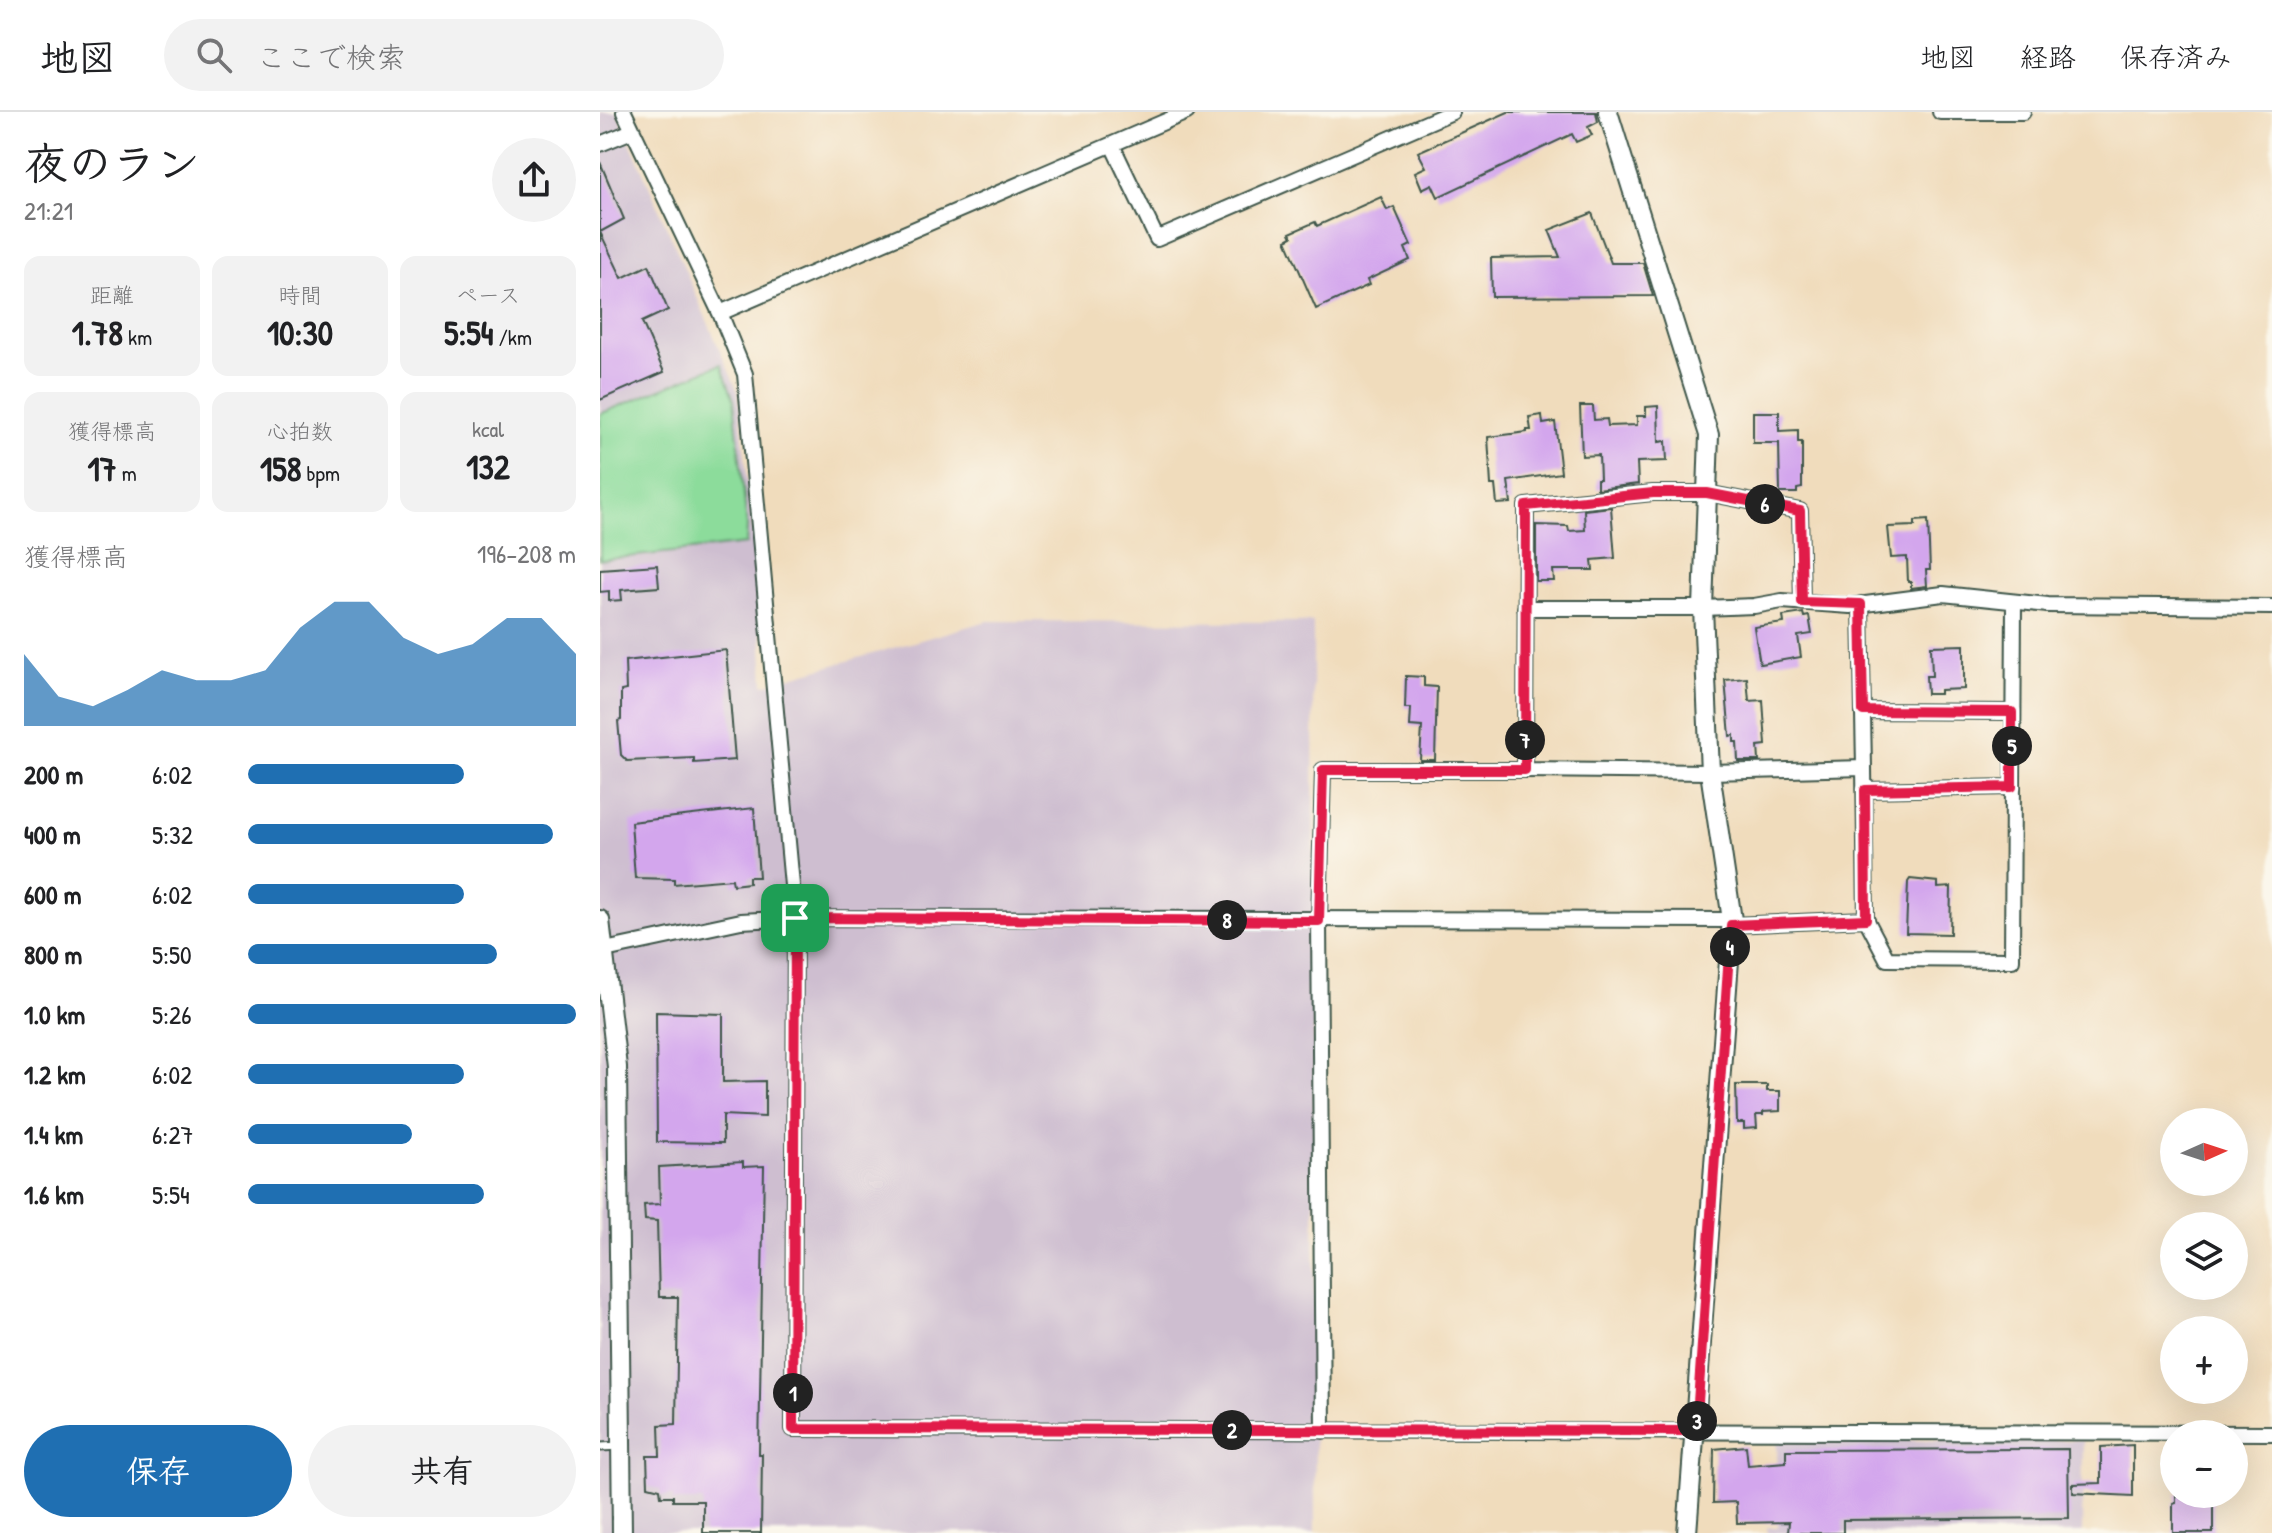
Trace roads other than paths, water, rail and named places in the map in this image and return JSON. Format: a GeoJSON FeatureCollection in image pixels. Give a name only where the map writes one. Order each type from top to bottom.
{"type":"FeatureCollection","features":[{"type":"Feature","properties":{"kind":"street"},"geometry":{"type":"LineString","coordinates":[[624,112],[720,313],[745,374],[795,918],[793,1429],[2272,1433]]}},
{"type":"Feature","properties":{"kind":"street"},"geometry":{"type":"LineString","coordinates":[[720,313],[1187,112]]}},
{"type":"Feature","properties":{"kind":"street"},"geometry":{"type":"LineString","coordinates":[[1112,145],[1157,239],[1452,112]]}},
{"type":"Feature","properties":{"kind":"street"},"geometry":{"type":"LineString","coordinates":[[1608,112],[1709,435],[1703,608],[1710,772],[1731,922],[1687,1533]]}},
{"type":"Feature","properties":{"kind":"street"},"geometry":{"type":"LineString","coordinates":[[1940,112],[2023,112]]}},
{"type":"Feature","properties":{"kind":"street"},"geometry":{"type":"LineString","coordinates":[[600,144],[632,131]]}},
{"type":"Feature","properties":{"kind":"street"},"geometry":{"type":"LineString","coordinates":[[1525,770],[1526,506],[1653,493],[1707,493],[1800,511],[1802,602]]}},
{"type":"Feature","properties":{"kind":"street"},"geometry":{"type":"LineString","coordinates":[[1525,608],[1703,608],[1754,606],[1782,601],[1861,604],[1943,594],[2048,605],[2272,607]]}},
{"type":"Feature","properties":{"kind":"street"},"geometry":{"type":"LineString","coordinates":[[1861,604],[1866,919],[1887,959],[2012,960],[2014,602]]}},
{"type":"Feature","properties":{"kind":"street"},"geometry":{"type":"LineString","coordinates":[[1863,711],[2012,712]]}},
{"type":"Feature","properties":{"kind":"street"},"geometry":{"type":"LineString","coordinates":[[1323,1431],[1319,921],[1323,770],[1710,772],[1864,768]]}},
{"type":"Feature","properties":{"kind":"street"},"geometry":{"type":"LineString","coordinates":[[1865,790],[2012,787]]}},
{"type":"Feature","properties":{"kind":"street"},"geometry":{"type":"LineString","coordinates":[[602,951],[741,921],[795,918],[1731,922],[1866,919]]}},
{"type":"Feature","properties":{"kind":"street"},"geometry":{"type":"LineString","coordinates":[[600,920],[617,1067],[622,1533]]}},
{"type":"Feature","properties":{"kind":"lane"},"geometry":{"type":"LineString","coordinates":[[600,1447],[621,1446]]}}]}
